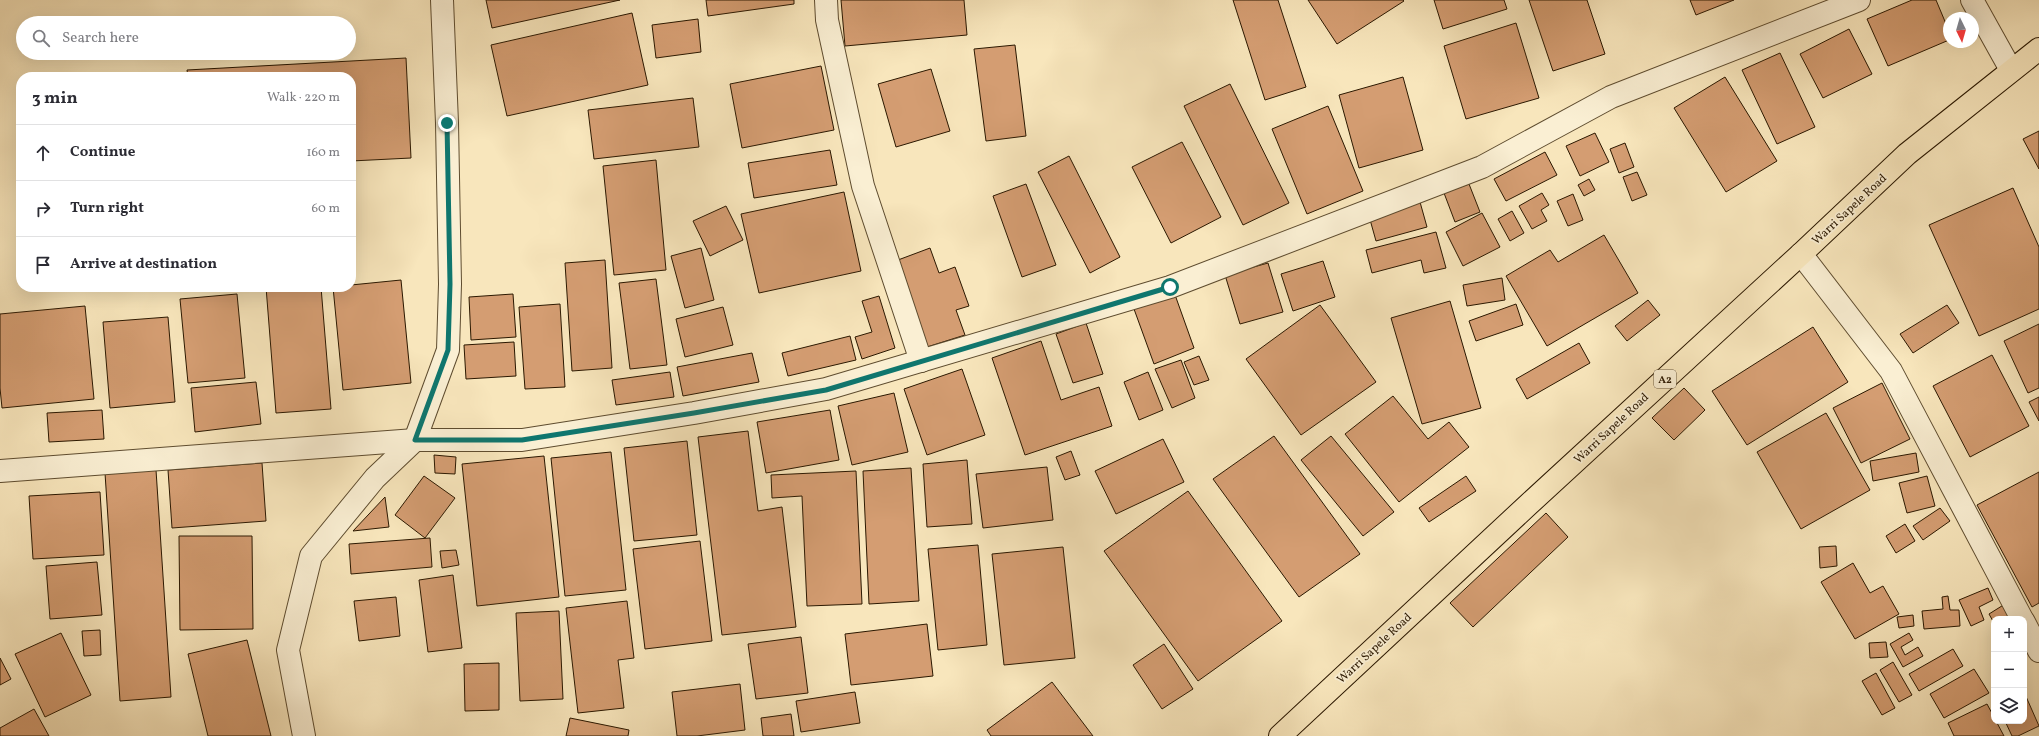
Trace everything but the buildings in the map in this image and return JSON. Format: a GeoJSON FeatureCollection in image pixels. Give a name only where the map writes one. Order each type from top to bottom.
{"type":"FeatureCollection","features":[{"type":"Feature","properties":{"kind":"highway","name":"Warri Sapele Road"},"geometry":{"type":"LineString","coordinates":[[1280,736],[1907,154],[2039,49]]}},
{"type":"Feature","properties":{"kind":"street"},"geometry":{"type":"LineString","coordinates":[[304,736],[288,650],[311,556],[375,478],[415,440],[448,350],[450,284],[447,123],[442,0]]}},
{"type":"Feature","properties":{"kind":"street"},"geometry":{"type":"LineString","coordinates":[[826,0],[827,20],[863,186],[921,361]]}},
{"type":"Feature","properties":{"kind":"street"},"geometry":{"type":"LineString","coordinates":[[0,471],[415,440],[522,440],[694,413],[826,390],[1170,287],[1482,167],[1611,97],[1859,0]]}},
{"type":"Feature","properties":{"kind":"street"},"geometry":{"type":"LineString","coordinates":[[1972,0],[2011,70]]}},
{"type":"Feature","properties":{"kind":"street"},"geometry":{"type":"LineString","coordinates":[[1801,254],[1892,371],[2020,616]]}},
{"type":"Feature","properties":{"kind":"street"},"geometry":{"type":"LineString","coordinates":[[2027,628],[2039,651]]}},
{"type":"Feature","properties":{"kind":"route"},"geometry":{"type":"LineString","coordinates":[[447,123],[450,284],[448,350],[415,440],[522,440],[694,413],[826,390],[1170,287]]}}]}
